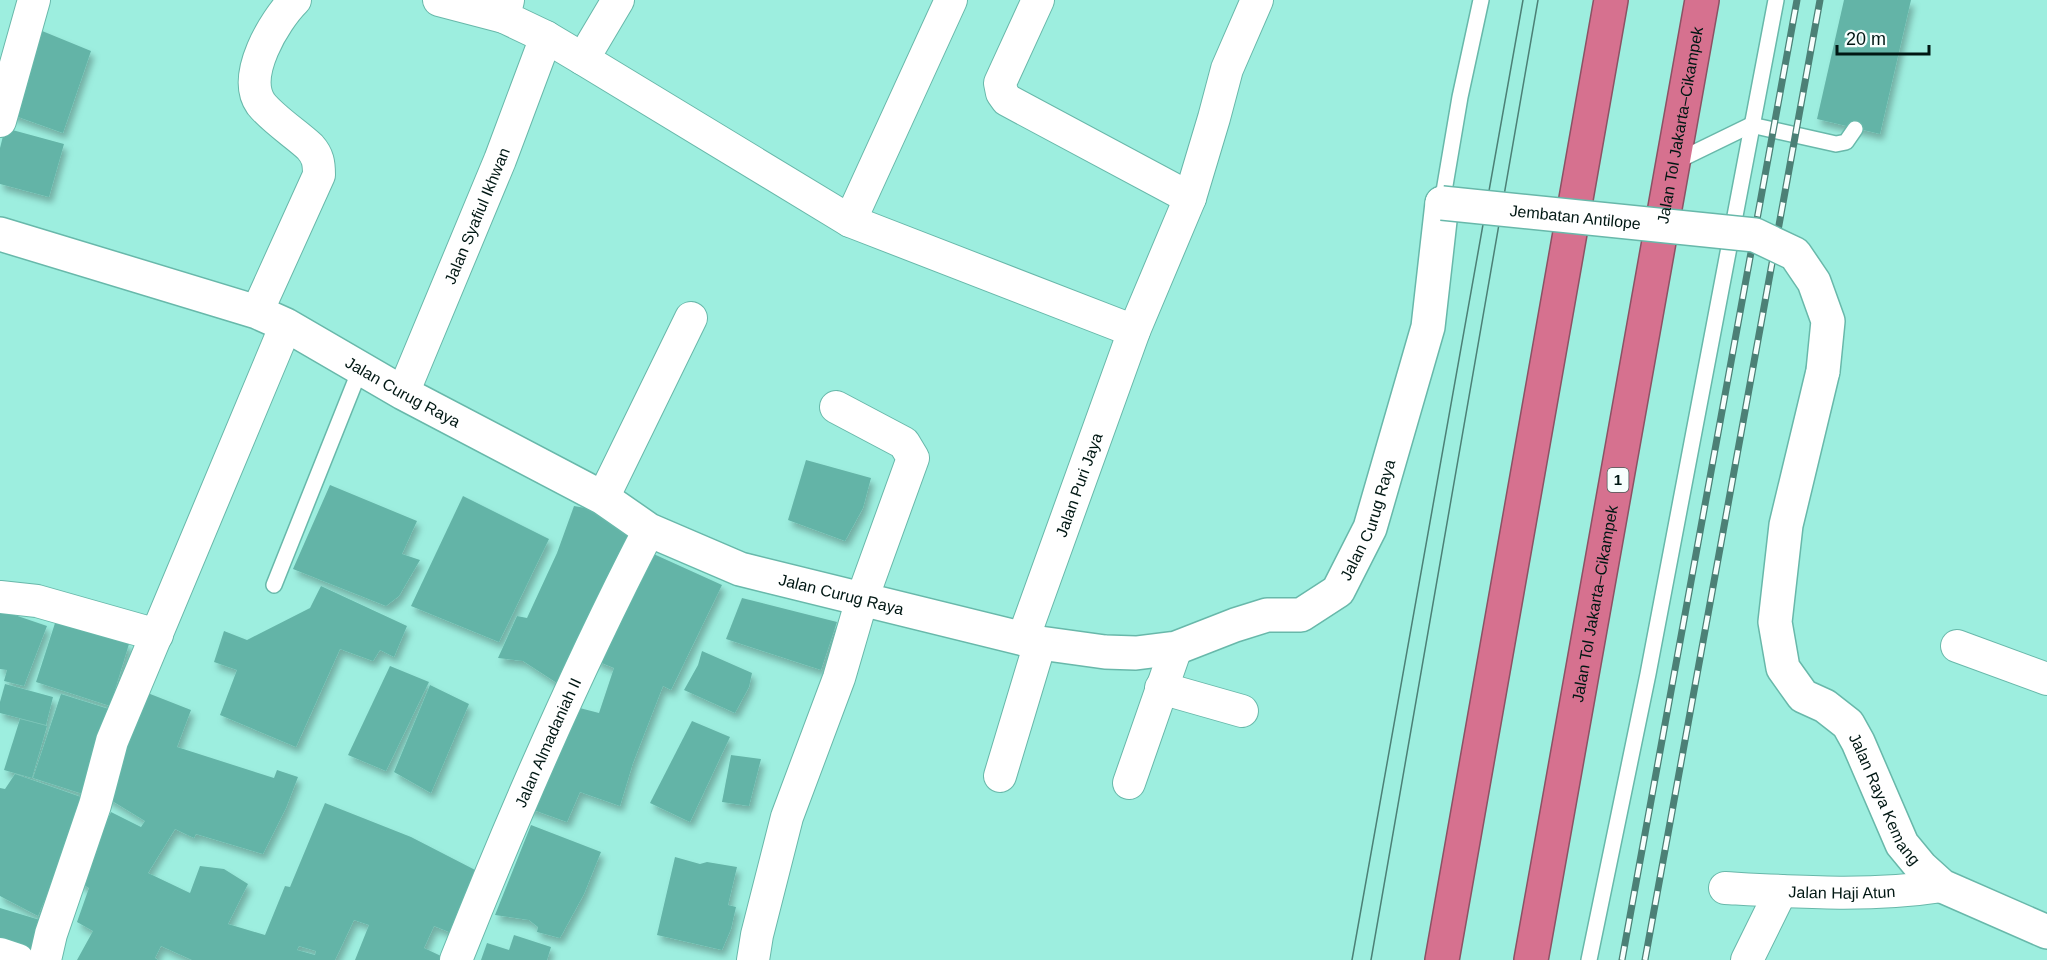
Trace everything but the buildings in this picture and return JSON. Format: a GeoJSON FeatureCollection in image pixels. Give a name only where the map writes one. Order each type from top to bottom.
{"type":"FeatureCollection","features":[{"type":"Feature","properties":{"kind":"highway"},"geometry":{"type":"LineString","coordinates":[[1443,960],[1611,0]]}},
{"type":"Feature","properties":{"kind":"highway","name":"Jalan Tol Jakarta–Cikampek"},"geometry":{"type":"LineString","coordinates":[[1531,960],[1675,162],[1702,0]]}},
{"type":"Feature","properties":{"kind":"street"},"geometry":{"type":"LineString","coordinates":[[0,121],[34,0]]}},
{"type":"Feature","properties":{"kind":"street"},"geometry":{"type":"LineString","coordinates":[[256,312],[319,175],[320,163],[316,154],[262,105],[255,93],[256,69],[261,55],[276,24],[295,0]]}},
{"type":"Feature","properties":{"kind":"street"},"geometry":{"type":"LineString","coordinates":[[439,0],[506,8],[546,37],[850,221],[1134,331]]}},
{"type":"Feature","properties":{"kind":"street"},"geometry":{"type":"LineString","coordinates":[[583,59],[618,0]]}},
{"type":"Feature","properties":{"kind":"street"},"geometry":{"type":"LineString","coordinates":[[850,221],[951,0]]}},
{"type":"Feature","properties":{"kind":"street"},"geometry":{"type":"LineString","coordinates":[[1038,0],[1000,84],[1007,100],[1190,198]]}},
{"type":"Feature","properties":{"kind":"street","name":"Jalan Puri Jaya"},"geometry":{"type":"LineString","coordinates":[[1000,776],[1031,641],[1134,331],[1190,198],[1227,69],[1257,0]]}},
{"type":"Feature","properties":{"kind":"street","name":"Jalan Syafiul Ikhwan"},"geometry":{"type":"LineString","coordinates":[[402,393],[500,160],[546,37]]}},
{"type":"Feature","properties":{"kind":"street","name":"Jalan Curug Raya"},"geometry":{"type":"LineString","coordinates":[[0,234],[256,312],[286,325],[402,393],[603,498],[649,530],[740,569],[1031,641],[1105,652],[1136,653],[1176,648],[1234,625],[1267,615],[1301,615],[1338,591],[1370,528],[1428,327],[1442,203]]}},
{"type":"Feature","properties":{"kind":"street","name":"Jembatan Antilope"},"geometry":{"type":"LineString","coordinates":[[1442,203],[1755,235],[1795,255],[1814,282],[1828,321],[1823,371]]}},
{"type":"Feature","properties":{"kind":"street"},"geometry":{"type":"LineString","coordinates":[[603,498],[692,318]]}},
{"type":"Feature","properties":{"kind":"street"},"geometry":{"type":"LineString","coordinates":[[45,960],[51,934],[95,805],[112,741],[286,325]]}},
{"type":"Feature","properties":{"kind":"street","name":"Jalan Raya Kemang"},"geometry":{"type":"LineString","coordinates":[[1823,371],[1786,525],[1775,622],[1783,668],[1803,696],[1825,706],[1848,724],[1902,844],[1921,867],[1942,886],[2047,932]]}},
{"type":"Feature","properties":{"kind":"street"},"geometry":{"type":"LineString","coordinates":[[753,960],[757,935],[787,817],[839,678],[862,598],[913,458],[904,443],[836,407]]}},
{"type":"Feature","properties":{"kind":"street","name":"Jalan Almadaniah II"},"geometry":{"type":"LineString","coordinates":[[456,960],[508,829],[649,530]]}},
{"type":"Feature","properties":{"kind":"street"},"geometry":{"type":"LineString","coordinates":[[0,597],[37,601],[158,635]]}},
{"type":"Feature","properties":{"kind":"street"},"geometry":{"type":"LineString","coordinates":[[1958,646],[2047,679]]}},
{"type":"Feature","properties":{"kind":"street"},"geometry":{"type":"LineString","coordinates":[[1129,783],[1176,648]]}},
{"type":"Feature","properties":{"kind":"street"},"geometry":{"type":"LineString","coordinates":[[1161,688],[1242,711]]}},
{"type":"Feature","properties":{"kind":"street","name":"Jalan Haji Atun"},"geometry":{"type":"LineString","coordinates":[[1747,960],[1781,891],[1907,891],[1942,886]]}},
{"type":"Feature","properties":{"kind":"street"},"geometry":{"type":"LineString","coordinates":[[1725,888],[1781,891]]}},
{"type":"Feature","properties":{"kind":"street"},"geometry":{"type":"LineString","coordinates":[[0,954],[18,960]]}},
{"type":"Feature","properties":{"kind":"lane"},"geometry":{"type":"LineString","coordinates":[[1442,203],[1460,97],[1481,0]]}},
{"type":"Feature","properties":{"kind":"lane"},"geometry":{"type":"LineString","coordinates":[[1589,960],[1648,674],[1776,0]]}},
{"type":"Feature","properties":{"kind":"lane"},"geometry":{"type":"LineString","coordinates":[[1675,162],[1751,125],[1836,144],[1846,142],[1855,129]]}},
{"type":"Feature","properties":{"kind":"lane"},"geometry":{"type":"LineString","coordinates":[[274,585],[361,367]]}},
{"type":"Feature","properties":{"kind":"tram line"},"geometry":{"type":"LineString","coordinates":[[1352,960],[1523,0]]}},
{"type":"Feature","properties":{"kind":"tram line"},"geometry":{"type":"LineString","coordinates":[[1371,960],[1538,0]]}},
{"type":"Feature","properties":{"kind":"railway"},"geometry":{"type":"LineString","coordinates":[[1622,960],[1797,0]]}},
{"type":"Feature","properties":{"kind":"railway"},"geometry":{"type":"LineString","coordinates":[[1645,960],[1820,0]]}}]}
